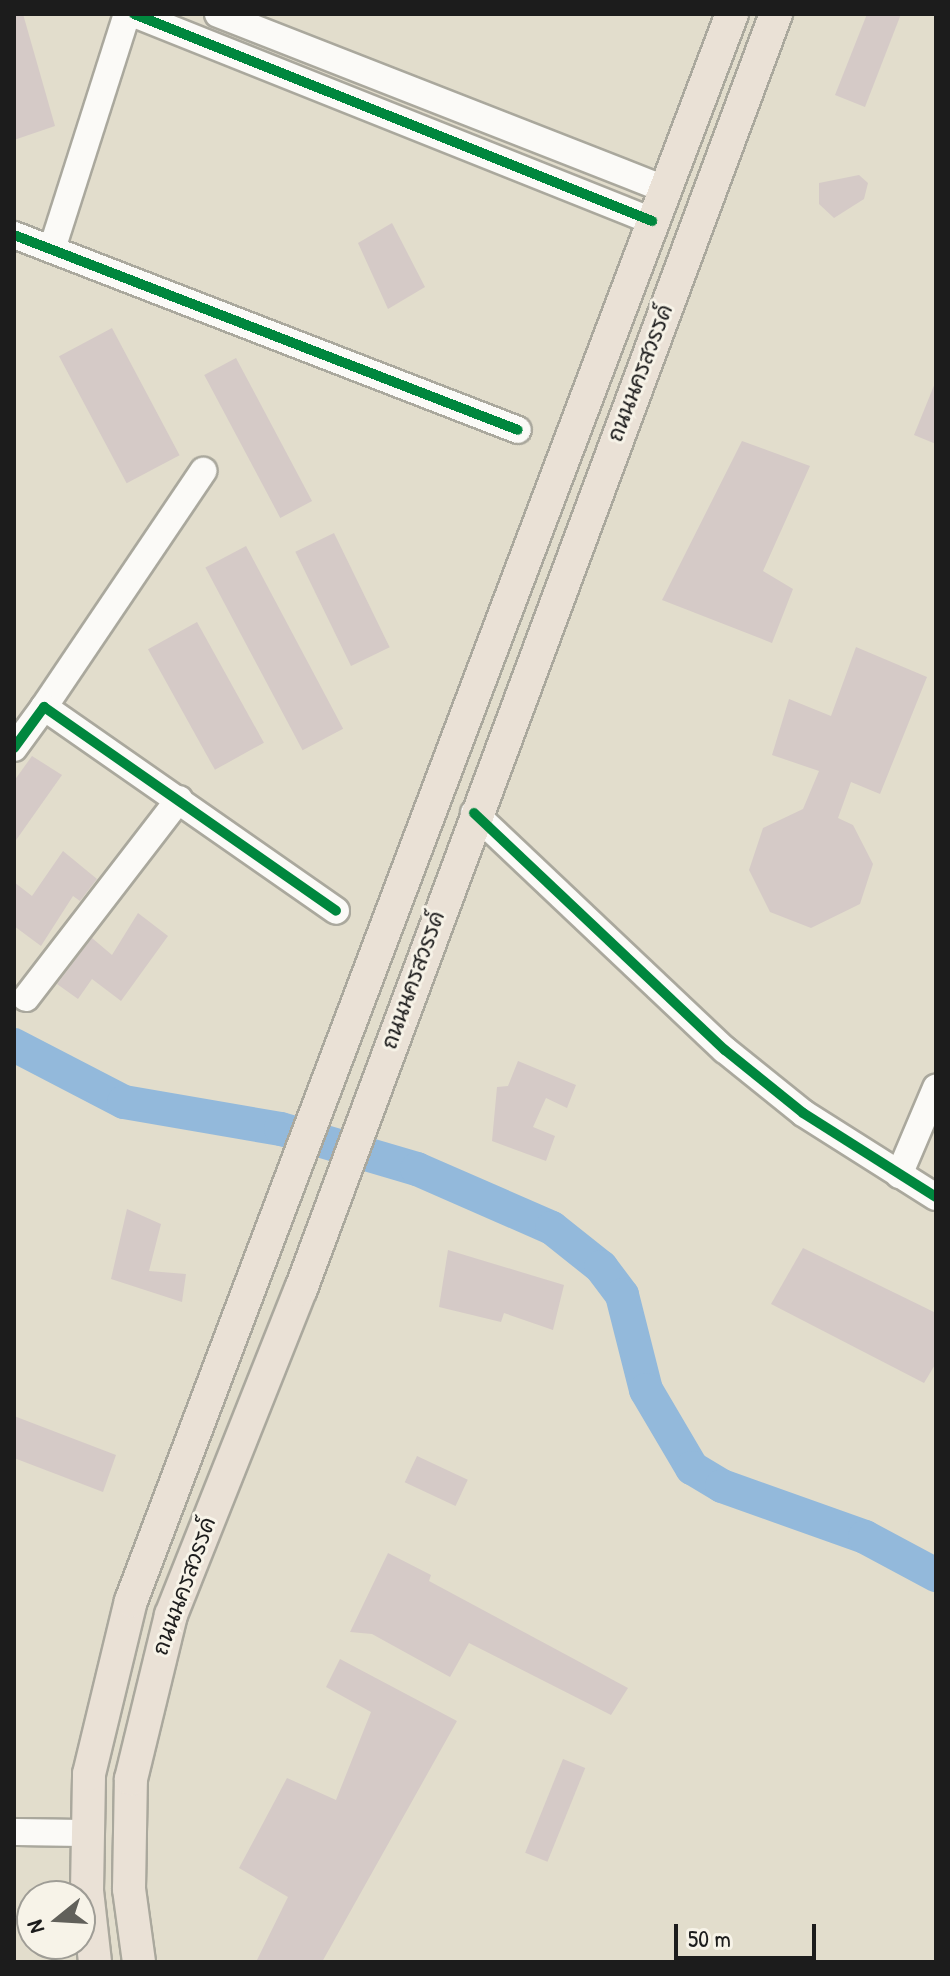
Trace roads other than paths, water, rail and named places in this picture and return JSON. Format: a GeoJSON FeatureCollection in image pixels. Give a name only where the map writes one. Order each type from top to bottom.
{"type":"FeatureCollection","features":[{"type":"Feature","properties":{"kind":"main road","name":"ถนนนครสวรรค์"},"geometry":{"type":"LineString","coordinates":[[95,1962],[85,1833],[113,1657],[294,1166],[732,14]]}},
{"type":"Feature","properties":{"kind":"main road","name":"ถนนนครสวรรค์"},"geometry":{"type":"LineString","coordinates":[[139,1962],[128,1834],[154,1669],[776,14]]}},
{"type":"Feature","properties":{"kind":"main road"},"geometry":{"type":"LineString","coordinates":[[489,652],[529,667]]}},
{"type":"Feature","properties":{"kind":"street"},"geometry":{"type":"LineString","coordinates":[[52,249],[127,14]]}},
{"type":"Feature","properties":{"kind":"street"},"geometry":{"type":"LineString","coordinates":[[134,14],[652,221]]}},
{"type":"Feature","properties":{"kind":"street"},"geometry":{"type":"LineString","coordinates":[[218,14],[664,189]]}},
{"type":"Feature","properties":{"kind":"street"},"geometry":{"type":"LineString","coordinates":[[252,61],[262,32]]}},
{"type":"Feature","properties":{"kind":"street"},"geometry":{"type":"LineString","coordinates":[[345,98],[355,68]]}},
{"type":"Feature","properties":{"kind":"street"},"geometry":{"type":"LineString","coordinates":[[447,139],[459,109]]}},
{"type":"Feature","properties":{"kind":"street"},"geometry":{"type":"LineString","coordinates":[[14,235],[518,430]]}},
{"type":"Feature","properties":{"kind":"street"},"geometry":{"type":"LineString","coordinates":[[14,748],[203,471]]}},
{"type":"Feature","properties":{"kind":"street"},"geometry":{"type":"LineString","coordinates":[[44,707],[336,911]]}},
{"type":"Feature","properties":{"kind":"street"},"geometry":{"type":"LineString","coordinates":[[26,998],[179,799]]}},
{"type":"Feature","properties":{"kind":"street"},"geometry":{"type":"LineString","coordinates":[[474,813],[725,1050],[803,1113],[936,1197]]}},
{"type":"Feature","properties":{"kind":"street"},"geometry":{"type":"LineString","coordinates":[[899,1175],[936,1088]]}},
{"type":"Feature","properties":{"kind":"street"},"geometry":{"type":"LineString","coordinates":[[14,1832],[85,1833]]}},
{"type":"Feature","properties":{"kind":"waterway"},"geometry":{"type":"LineString","coordinates":[[14,1045],[124,1102],[281,1129],[417,1169],[552,1228],[601,1267],[622,1295],[646,1390],[692,1468],[722,1486],[865,1537],[936,1575]]}}]}
